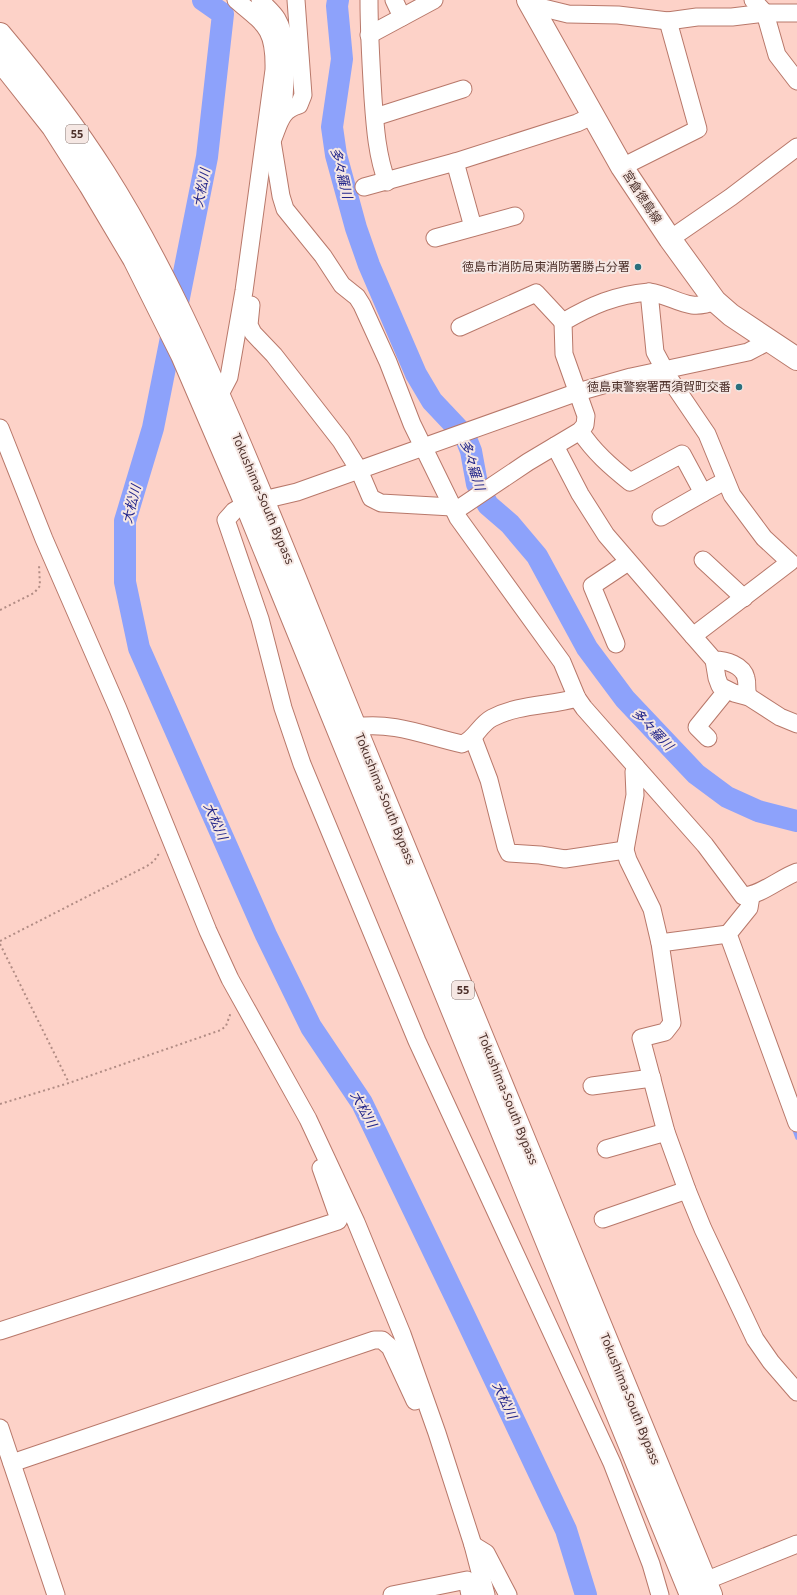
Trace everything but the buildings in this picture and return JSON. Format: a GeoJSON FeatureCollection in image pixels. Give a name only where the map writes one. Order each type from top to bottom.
{"type":"FeatureCollection","features":[{"type":"Feature","properties":{"kind":"main road","name":"宮倉徳島線"},"geometry":{"type":"LineString","coordinates":[[529,3],[622,166],[670,239],[715,301],[731,315],[797,359]]}},
{"type":"Feature","properties":{"kind":"main road","name":"Tokushima-South Bypass"},"geometry":{"type":"LineString","coordinates":[[0,34],[26,64],[66,117],[104,174],[139,250],[160,308],[209,418],[255,502],[355,727],[701,1592]]}},
{"type":"Feature","properties":{"kind":"main road","name":"Tokushima-South Bypass"},"geometry":{"type":"LineString","coordinates":[[0,60],[53,127],[90,185],[139,250],[164,279],[217,390],[255,502],[701,1592]]}},
{"type":"Feature","properties":{"kind":"street"},"geometry":{"type":"LineString","coordinates":[[217,390],[229,377],[244,291],[270,138],[275,55],[272,36],[264,22],[236,0]]}},
{"type":"Feature","properties":{"kind":"street"},"geometry":{"type":"LineString","coordinates":[[260,0],[276,17],[282,30],[286,64],[284,99],[277,105],[271,107]]}},
{"type":"Feature","properties":{"kind":"street"},"geometry":{"type":"LineString","coordinates":[[296,0],[303,94],[299,105],[289,107],[282,115],[270,138],[279,188],[286,209],[323,256],[342,285],[357,297],[362,304],[422,447],[465,529],[562,662],[577,698],[705,845],[743,896],[751,896],[796,875]]}},
{"type":"Feature","properties":{"kind":"street"},"geometry":{"type":"LineString","coordinates":[[369,0],[369,35],[375,117],[379,154],[387,182]]}},
{"type":"Feature","properties":{"kind":"street"},"geometry":{"type":"LineString","coordinates":[[394,0],[402,17]]}},
{"type":"Feature","properties":{"kind":"street"},"geometry":{"type":"LineString","coordinates":[[369,35],[434,0]]}},
{"type":"Feature","properties":{"kind":"street"},"geometry":{"type":"LineString","coordinates":[[753,0],[765,13],[777,55],[797,81]]}},
{"type":"Feature","properties":{"kind":"street"},"geometry":{"type":"LineString","coordinates":[[765,13],[778,0]]}},
{"type":"Feature","properties":{"kind":"street"},"geometry":{"type":"LineString","coordinates":[[529,3],[568,14],[618,15],[668,21],[697,17],[732,17],[765,13],[797,13]]}},
{"type":"Feature","properties":{"kind":"street"},"geometry":{"type":"LineString","coordinates":[[622,166],[698,129],[668,21]]}},
{"type":"Feature","properties":{"kind":"street"},"geometry":{"type":"LineString","coordinates":[[375,117],[463,89]]}},
{"type":"Feature","properties":{"kind":"street"},"geometry":{"type":"LineString","coordinates":[[364,187],[387,182],[455,162],[577,123],[594,115]]}},
{"type":"Feature","properties":{"kind":"street"},"geometry":{"type":"LineString","coordinates":[[670,239],[731,197],[797,147]]}},
{"type":"Feature","properties":{"kind":"street"},"geometry":{"type":"LineString","coordinates":[[455,162],[473,228]]}},
{"type":"Feature","properties":{"kind":"street"},"geometry":{"type":"LineString","coordinates":[[435,238],[515,216]]}},
{"type":"Feature","properties":{"kind":"street"},"geometry":{"type":"LineString","coordinates":[[244,291],[249,294],[251,303],[249,325],[253,334],[292,377],[341,441],[359,470],[368,493],[375,501],[381,503],[454,509],[580,431],[585,425],[586,416],[564,354],[563,322],[536,293],[460,327]]}},
{"type":"Feature","properties":{"kind":"street"},"geometry":{"type":"LineString","coordinates":[[563,322],[587,308],[626,294],[649,292],[659,294],[694,307],[704,306],[715,301]]}},
{"type":"Feature","properties":{"kind":"street"},"geometry":{"type":"LineString","coordinates":[[649,292],[655,352],[664,369],[707,434],[732,495],[764,538],[794,565],[744,598],[694,636]]}},
{"type":"Feature","properties":{"kind":"street"},"geometry":{"type":"LineString","coordinates":[[660,1595],[651,1564],[612,1463],[417,1041],[302,764],[283,708],[260,619],[226,520],[234,511],[255,502],[297,492],[578,392],[664,369],[748,352],[769,341]]}},
{"type":"Feature","properties":{"kind":"street"},"geometry":{"type":"LineString","coordinates":[[0,428],[44,538],[118,709],[230,979],[323,1148],[356,1222],[402,1334],[428,1405],[473,1544],[486,1595]]}},
{"type":"Feature","properties":{"kind":"street"},"geometry":{"type":"LineString","coordinates":[[580,431],[599,456],[630,482],[682,454],[703,493]]}},
{"type":"Feature","properties":{"kind":"street"},"geometry":{"type":"LineString","coordinates":[[555,446],[592,515],[628,562],[714,660],[716,678],[720,686],[727,690],[749,697],[780,717],[797,724]]}},
{"type":"Feature","properties":{"kind":"street"},"geometry":{"type":"LineString","coordinates":[[662,517],[725,481]]}},
{"type":"Feature","properties":{"kind":"street"},"geometry":{"type":"LineString","coordinates":[[702,560],[744,598]]}},
{"type":"Feature","properties":{"kind":"street"},"geometry":{"type":"LineString","coordinates":[[616,644],[592,586],[628,562]]}},
{"type":"Feature","properties":{"kind":"street"},"geometry":{"type":"LineString","coordinates":[[714,660],[724,660],[736,665],[744,673],[747,679],[746,693],[749,697]]}},
{"type":"Feature","properties":{"kind":"street"},"geometry":{"type":"LineString","coordinates":[[708,738],[697,727],[727,690]]}},
{"type":"Feature","properties":{"kind":"street"},"geometry":{"type":"LineString","coordinates":[[355,727],[380,725],[420,732],[462,744],[469,742],[480,727],[492,718],[509,711],[577,698]]}},
{"type":"Feature","properties":{"kind":"street"},"geometry":{"type":"LineString","coordinates":[[473,738],[489,780],[506,848],[509,853],[540,855],[565,859],[625,850]]}},
{"type":"Feature","properties":{"kind":"street"},"geometry":{"type":"LineString","coordinates":[[636,767],[634,772],[635,796],[625,850],[634,873],[646,895],[660,943],[672,1023],[665,1032],[641,1038],[666,1132],[687,1190],[755,1339],[771,1362],[797,1392]]}},
{"type":"Feature","properties":{"kind":"street"},"geometry":{"type":"LineString","coordinates":[[660,943],[728,934],[749,908],[751,896]]}},
{"type":"Feature","properties":{"kind":"street"},"geometry":{"type":"LineString","coordinates":[[728,934],[797,1123]]}},
{"type":"Feature","properties":{"kind":"street"},"geometry":{"type":"LineString","coordinates":[[592,1086],[652,1078]]}},
{"type":"Feature","properties":{"kind":"street"},"geometry":{"type":"LineString","coordinates":[[606,1149],[666,1132]]}},
{"type":"Feature","properties":{"kind":"street"},"geometry":{"type":"LineString","coordinates":[[0,1331],[338,1221],[339,1219],[316,1154],[323,1148]]}},
{"type":"Feature","properties":{"kind":"street"},"geometry":{"type":"LineString","coordinates":[[603,1219],[687,1190]]}},
{"type":"Feature","properties":{"kind":"street"},"geometry":{"type":"LineString","coordinates":[[12,1463],[374,1340],[382,1340],[390,1347],[417,1406],[428,1405]]}},
{"type":"Feature","properties":{"kind":"street"},"geometry":{"type":"LineString","coordinates":[[0,1428],[56,1595]]}},
{"type":"Feature","properties":{"kind":"street"},"geometry":{"type":"LineString","coordinates":[[473,1544],[486,1553],[508,1595]]}},
{"type":"Feature","properties":{"kind":"street"},"geometry":{"type":"LineString","coordinates":[[701,1592],[797,1544]]}},
{"type":"Feature","properties":{"kind":"street"},"geometry":{"type":"LineString","coordinates":[[392,1595],[467,1580],[470,1595]]}},
{"type":"Feature","properties":{"kind":"path"},"geometry":{"type":"LineString","coordinates":[[0,610],[34,593],[40,586],[38,553],[44,538]]}},
{"type":"Feature","properties":{"kind":"path"},"geometry":{"type":"LineString","coordinates":[[0,941],[147,866],[159,856],[161,846]]}},
{"type":"Feature","properties":{"kind":"path"},"geometry":{"type":"LineString","coordinates":[[0,944],[69,1083]]}},
{"type":"Feature","properties":{"kind":"path"},"geometry":{"type":"LineString","coordinates":[[0,1104],[69,1083],[221,1030],[226,1026],[232,1014],[229,1007]]}},
{"type":"Feature","properties":{"kind":"waterway","name":"大松川"},"geometry":{"type":"LineString","coordinates":[[203,0],[223,14],[207,157],[153,428],[125,521],[125,582],[139,648],[266,935],[311,1027],[362,1103],[566,1530],[586,1595]]}},
{"type":"Feature","properties":{"kind":"waterway","name":"多々羅川"},"geometry":{"type":"LineString","coordinates":[[338,0],[337,6],[342,59],[332,127],[336,155],[356,228],[369,265],[416,374],[432,401],[465,436],[471,451],[477,484],[488,505],[510,524],[537,556],[587,648],[625,699],[696,774],[727,797],[758,811],[797,821]]}},
{"type":"Feature","properties":{"kind":"waterway"},"geometry":{"type":"LineString","coordinates":[[223,14],[231,1]]}},
{"type":"Feature","properties":{"kind":"waterway"},"geometry":{"type":"LineString","coordinates":[[793,1127],[797,1138]]}},
{"type":"Feature","properties":{"kind":"place","name":"徳島市消防局東消防署勝占分署"},"geometry":{"type":"Point","coordinates":[638,267]}},
{"type":"Feature","properties":{"kind":"place","name":"徳島東警察署西須賀町交番"},"geometry":{"type":"Point","coordinates":[739,387]}}]}
